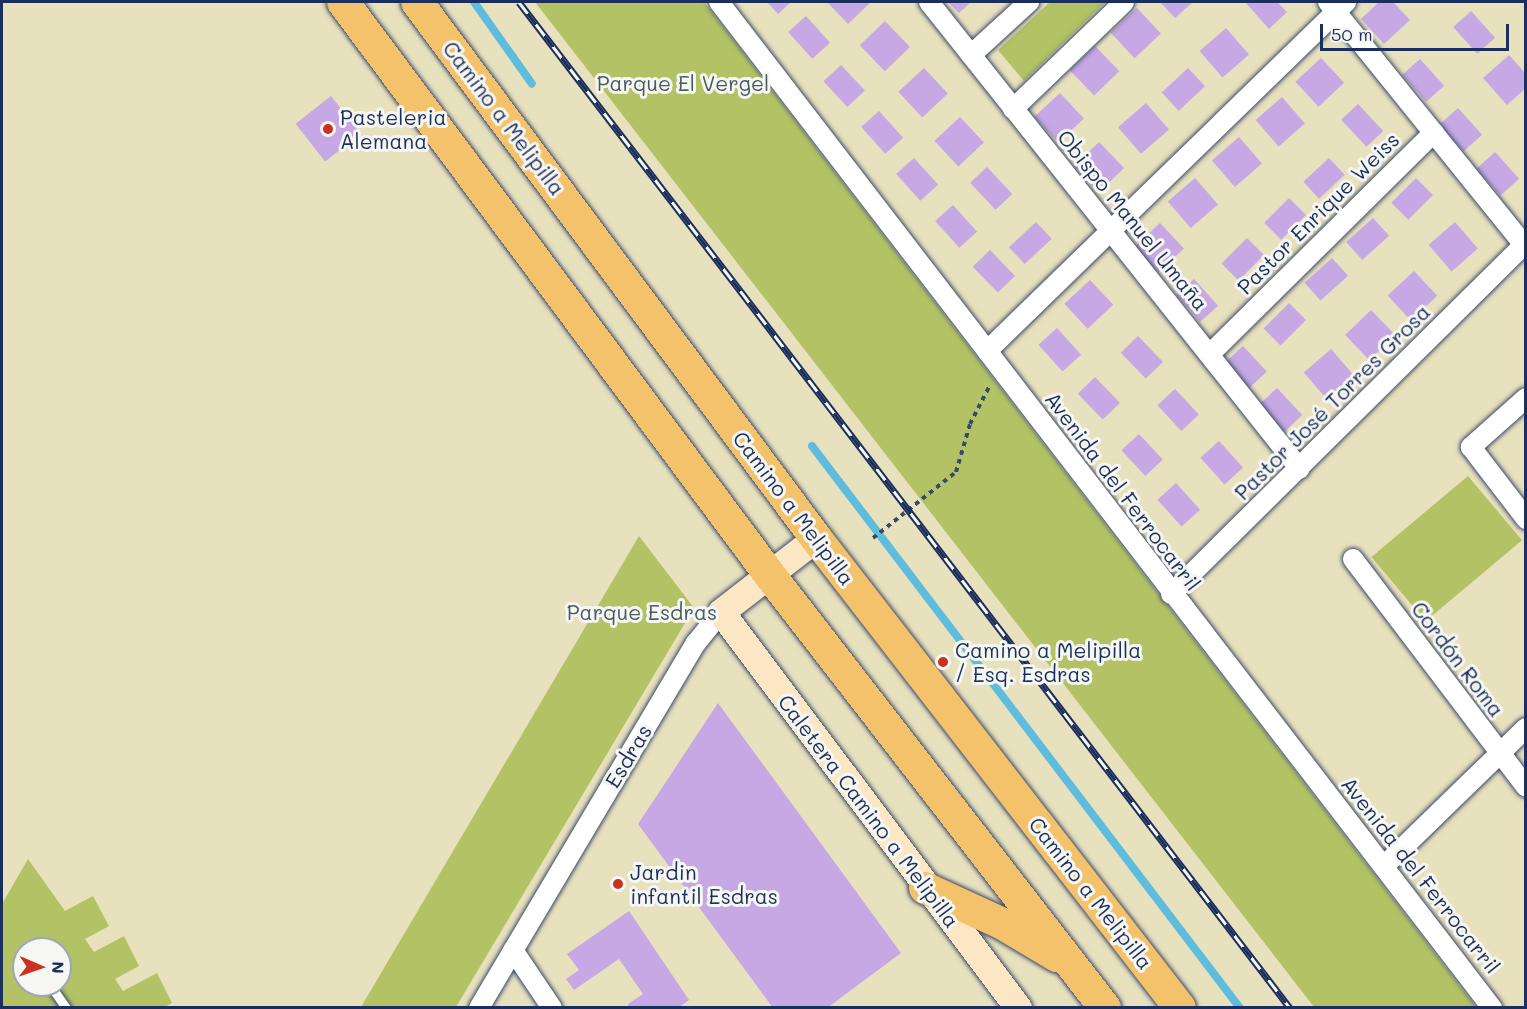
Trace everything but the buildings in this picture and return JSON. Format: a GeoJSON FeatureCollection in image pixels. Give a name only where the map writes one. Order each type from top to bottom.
{"type":"FeatureCollection","features":[{"type":"Feature","properties":{"kind":"main road"},"geometry":{"type":"LineString","coordinates":[[343,2],[769,574],[1105,1008]]}},
{"type":"Feature","properties":{"kind":"main road","name":"Camino a Melipilla"},"geometry":{"type":"LineString","coordinates":[[417,2],[816,538],[1180,1008]]}},
{"type":"Feature","properties":{"kind":"main road"},"geometry":{"type":"LineString","coordinates":[[925,888],[1003,924],[1072,965]]}},
{"type":"Feature","properties":{"kind":"street","name":"Avenida del Ferrocarril"},"geometry":{"type":"LineString","coordinates":[[719,2],[1171,594],[1492,1008]]}},
{"type":"Feature","properties":{"kind":"street","name":"Obispo Manuel Umaña"},"geometry":{"type":"LineString","coordinates":[[929,2],[1108,232],[1210,354],[1300,469]]}},
{"type":"Feature","properties":{"kind":"street"},"geometry":{"type":"LineString","coordinates":[[971,55],[1029,2]]}},
{"type":"Feature","properties":{"kind":"street"},"geometry":{"type":"LineString","coordinates":[[1013,109],[1124,2]]}},
{"type":"Feature","properties":{"kind":"street"},"geometry":{"type":"LineString","coordinates":[[987,351],[1336,5],[1434,132],[1525,244]]}},
{"type":"Feature","properties":{"kind":"street","name":"Pastor Enrique Weiss"},"geometry":{"type":"LineString","coordinates":[[1210,354],[1434,132]]}},
{"type":"Feature","properties":{"kind":"street","name":"Pastor José Torres Grosa"},"geometry":{"type":"LineString","coordinates":[[1171,594],[1300,469],[1525,244]]}},
{"type":"Feature","properties":{"kind":"street"},"geometry":{"type":"LineString","coordinates":[[1526,398],[1472,447],[1526,519]]}},
{"type":"Feature","properties":{"kind":"street","name":"Esdras"},"geometry":{"type":"LineString","coordinates":[[479,1008],[701,634],[721,612],[816,538]]}},
{"type":"Feature","properties":{"kind":"street","name":"Cordón Roma"},"geometry":{"type":"LineString","coordinates":[[1353,560],[1526,787]]}},
{"type":"Feature","properties":{"kind":"street","name":"Caletera Camino a Melipilla"},"geometry":{"type":"LineString","coordinates":[[721,612],[925,888],[1018,1008]]}},
{"type":"Feature","properties":{"kind":"street"},"geometry":{"type":"LineString","coordinates":[[1384,866],[1526,728]]}},
{"type":"Feature","properties":{"kind":"street"},"geometry":{"type":"LineString","coordinates":[[513,950],[552,1008]]}},
{"type":"Feature","properties":{"kind":"path"},"geometry":{"type":"LineString","coordinates":[[873,538],[956,472],[970,424],[999,367]]}},
{"type":"Feature","properties":{"kind":"green space","name":"Parque El Vergel"},"geometry":{"type":"Polygon","coordinates":[[[535,2],[704,2],[1476,1007],[1314,1007],[535,2]]]}},
{"type":"Feature","properties":{"kind":"green space"},"geometry":{"type":"Polygon","coordinates":[[[1050,2],[1105,2],[1024,81],[998,50],[1050,2]]]}},
{"type":"Feature","properties":{"kind":"green space"},"geometry":{"type":"Polygon","coordinates":[[[1468,476],[1522,540],[1425,621],[1371,557],[1468,476]]]}},
{"type":"Feature","properties":{"kind":"green space","name":"Parque Esdras"},"geometry":{"type":"Polygon","coordinates":[[[639,536],[694,608],[456,1007],[361,1007],[639,536]]]}},
{"type":"Feature","properties":{"kind":"green space"},"geometry":{"type":"Polygon","coordinates":[[[28,859],[65,911],[93,896],[109,926],[85,939],[94,952],[124,936],[139,966],[115,979],[123,991],[157,973],[172,1003],[163,1008],[2,1008],[2,904],[28,859]]]}},
{"type":"Feature","properties":{"kind":"waterway"},"geometry":{"type":"LineString","coordinates":[[474,2],[532,84]]}},
{"type":"Feature","properties":{"kind":"waterway"},"geometry":{"type":"LineString","coordinates":[[812,446],[1240,1008]]}},
{"type":"Feature","properties":{"kind":"railway"},"geometry":{"type":"LineString","coordinates":[[519,2],[1290,1008]]}},
{"type":"Feature","properties":{"kind":"place","name":"Pasteleria Alemana"},"geometry":{"type":"Point","coordinates":[328,129]}},
{"type":"Feature","properties":{"kind":"place","name":"Camino a Melipilla / Esq. Esdras"},"geometry":{"type":"Point","coordinates":[943,662]}},
{"type":"Feature","properties":{"kind":"place","name":"Jardin infantil Esdras"},"geometry":{"type":"Point","coordinates":[618,884]}}]}
